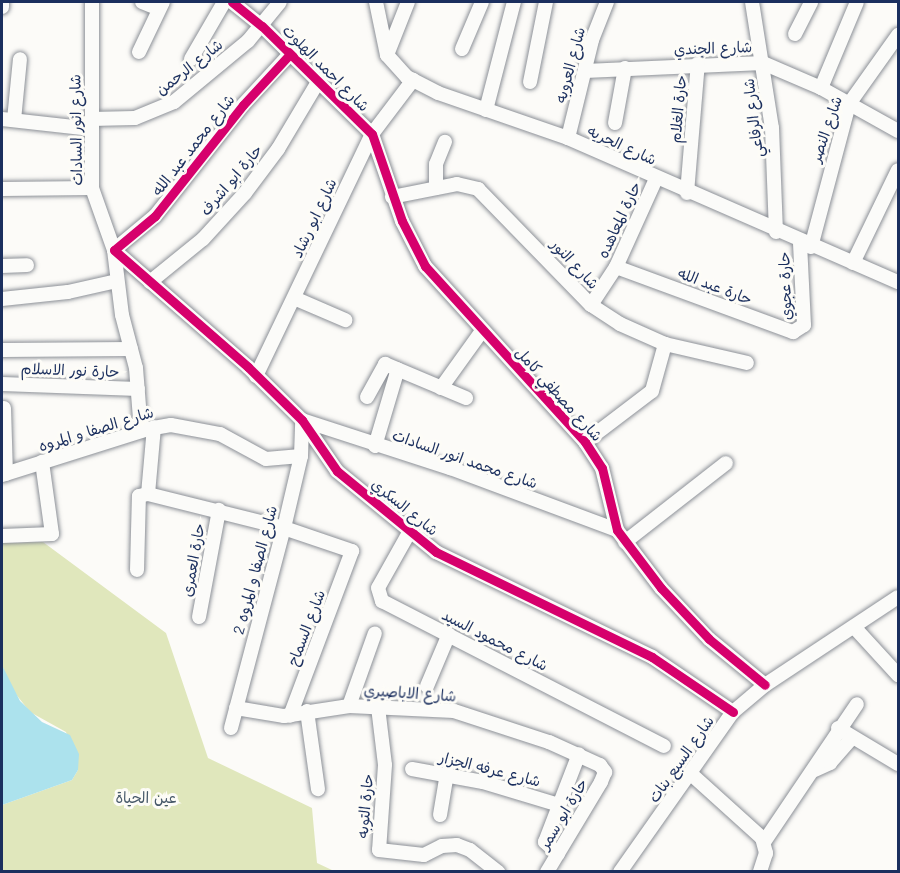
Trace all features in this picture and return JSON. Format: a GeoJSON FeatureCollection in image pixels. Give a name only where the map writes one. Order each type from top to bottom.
{"type":"FeatureCollection","features":[{"type":"Feature","properties":{"kind":"street"},"geometry":{"type":"LineString","coordinates":[[2,2],[2,8]]}},
{"type":"Feature","properties":{"kind":"street","name":"شارع انور السادات"},"geometry":{"type":"LineString","coordinates":[[92,2],[92,188],[114,250],[117,281],[148,429],[148,494],[140,496],[137,570]]}},
{"type":"Feature","properties":{"kind":"street"},"geometry":{"type":"LineString","coordinates":[[139,52],[161,5],[142,2]]}},
{"type":"Feature","properties":{"kind":"street"},"geometry":{"type":"LineString","coordinates":[[191,59],[224,2]]}},
{"type":"Feature","properties":{"kind":"street","name":"شارع احمد الهلوت"},"geometry":{"type":"LineString","coordinates":[[232,2],[262,26],[372,134]]}},
{"type":"Feature","properties":{"kind":"street","name":"شارع الرحمن"},"geometry":{"type":"LineString","coordinates":[[8,119],[91,124],[135,118],[162,110],[202,82],[262,26],[280,2]]}},
{"type":"Feature","properties":{"kind":"street"},"geometry":{"type":"LineString","coordinates":[[376,2],[387,55]]}},
{"type":"Feature","properties":{"kind":"street"},"geometry":{"type":"LineString","coordinates":[[387,55],[408,2]]}},
{"type":"Feature","properties":{"kind":"street"},"geometry":{"type":"LineString","coordinates":[[462,49],[482,2]]}},
{"type":"Feature","properties":{"kind":"street"},"geometry":{"type":"LineString","coordinates":[[486,110],[514,2]]}},
{"type":"Feature","properties":{"kind":"street"},"geometry":{"type":"LineString","coordinates":[[530,82],[546,2]]}},
{"type":"Feature","properties":{"kind":"street","name":"شارع العروبه"},"geometry":{"type":"LineString","coordinates":[[568,138],[585,71],[607,2]]}},
{"type":"Feature","properties":{"kind":"street","name":"شارع الرفاعي"},"geometry":{"type":"LineString","coordinates":[[752,2],[763,63],[776,173],[776,232]]}},
{"type":"Feature","properties":{"kind":"street"},"geometry":{"type":"LineString","coordinates":[[795,34],[811,2]]}},
{"type":"Feature","properties":{"kind":"street"},"geometry":{"type":"LineString","coordinates":[[821,88],[857,2]]}},
{"type":"Feature","properties":{"kind":"street","name":"شارع النصر"},"geometry":{"type":"LineString","coordinates":[[806,244],[849,104],[898,35]]}},
{"type":"Feature","properties":{"kind":"street","name":"شارع محمد عبد الله"},"geometry":{"type":"LineString","coordinates":[[114,250],[163,208],[243,105],[290,54]]}},
{"type":"Feature","properties":{"kind":"street","name":"شارع الحريه"},"geometry":{"type":"LineString","coordinates":[[387,55],[412,80],[486,110],[568,138],[776,232],[898,282]]}},
{"type":"Feature","properties":{"kind":"street"},"geometry":{"type":"LineString","coordinates":[[8,119],[20,59]]}},
{"type":"Feature","properties":{"kind":"street","name":"شارع الجندي"},"geometry":{"type":"LineString","coordinates":[[585,71],[699,63],[763,63],[821,88],[898,131]]}},
{"type":"Feature","properties":{"kind":"street","name":"حارة الغلام"},"geometry":{"type":"LineString","coordinates":[[687,193],[699,63]]}},
{"type":"Feature","properties":{"kind":"street"},"geometry":{"type":"LineString","coordinates":[[615,123],[625,68]]}},
{"type":"Feature","properties":{"kind":"street","name":"شارع ابو رشاد"},"geometry":{"type":"LineString","coordinates":[[256,376],[372,134],[412,80]]}},
{"type":"Feature","properties":{"kind":"street","name":"حارة ابو اشرف"},"geometry":{"type":"LineString","coordinates":[[150,282],[203,238],[245,193],[278,149],[318,82]]}},
{"type":"Feature","properties":{"kind":"street","name":"شارع مصطفي كامل"},"geometry":{"type":"LineString","coordinates":[[372,134],[392,197],[425,266],[585,442],[602,468],[621,536],[686,617],[765,685]]}},
{"type":"Feature","properties":{"kind":"street"},"geometry":{"type":"LineString","coordinates":[[436,188],[436,164],[445,142]]}},
{"type":"Feature","properties":{"kind":"street"},"geometry":{"type":"LineString","coordinates":[[853,263],[898,170]]}},
{"type":"Feature","properties":{"kind":"street","name":"حارة المعاهده"},"geometry":{"type":"LineString","coordinates":[[591,305],[616,267],[656,179]]}},
{"type":"Feature","properties":{"kind":"street","name":"شارع النور"},"geometry":{"type":"LineString","coordinates":[[392,197],[457,184],[478,189],[591,305],[620,324],[665,344],[747,363]]}},
{"type":"Feature","properties":{"kind":"street"},"geometry":{"type":"LineString","coordinates":[[2,189],[92,188]]}},
{"type":"Feature","properties":{"kind":"street","name":"حارة عجوي"},"geometry":{"type":"LineString","coordinates":[[802,329],[806,244]]}},
{"type":"Feature","properties":{"kind":"street","name":"شارع السكري"},"geometry":{"type":"LineString","coordinates":[[114,250],[303,420],[337,471],[436,552],[652,657],[733,712]]}},
{"type":"Feature","properties":{"kind":"street"},"geometry":{"type":"LineString","coordinates":[[2,266],[27,265]]}},
{"type":"Feature","properties":{"kind":"street","name":"حارة عبد الله"},"geometry":{"type":"LineString","coordinates":[[616,267],[788,332],[802,329]]}},
{"type":"Feature","properties":{"kind":"street"},"geometry":{"type":"LineString","coordinates":[[2,299],[60,294],[117,281]]}},
{"type":"Feature","properties":{"kind":"street"},"geometry":{"type":"LineString","coordinates":[[294,298],[345,321]]}},
{"type":"Feature","properties":{"kind":"street"},"geometry":{"type":"LineString","coordinates":[[441,388],[482,331]]}},
{"type":"Feature","properties":{"kind":"street"},"geometry":{"type":"LineString","coordinates":[[585,442],[652,391],[665,344]]}},
{"type":"Feature","properties":{"kind":"street"},"geometry":{"type":"LineString","coordinates":[[2,350],[131,349]]}},
{"type":"Feature","properties":{"kind":"street"},"geometry":{"type":"LineString","coordinates":[[367,397],[384,366],[398,369],[466,398]]}},
{"type":"Feature","properties":{"kind":"street"},"geometry":{"type":"LineString","coordinates":[[375,446],[398,369]]}},
{"type":"Feature","properties":{"kind":"street","name":"حارة نور الاسلام"},"geometry":{"type":"LineString","coordinates":[[2,384],[138,389]]}},
{"type":"Feature","properties":{"kind":"street"},"geometry":{"type":"LineString","coordinates":[[4,408],[4,474]]}},
{"type":"Feature","properties":{"kind":"street","name":"شارع محمد انور السادات"},"geometry":{"type":"LineString","coordinates":[[303,420],[375,446],[450,468],[621,536]]}},
{"type":"Feature","properties":{"kind":"street","name":"شارع الصفا و المروه 2"},"geometry":{"type":"LineString","coordinates":[[231,728],[301,456],[303,420]]}},
{"type":"Feature","properties":{"kind":"street","name":"شارع الصفا و المروه"},"geometry":{"type":"LineString","coordinates":[[4,474],[148,429],[204,428],[266,459],[301,456]]}},
{"type":"Feature","properties":{"kind":"street"},"geometry":{"type":"LineString","coordinates":[[2,536],[52,534],[42,462]]}},
{"type":"Feature","properties":{"kind":"street"},"geometry":{"type":"LineString","coordinates":[[621,536],[726,463]]}},
{"type":"Feature","properties":{"kind":"street"},"geometry":{"type":"LineString","coordinates":[[148,494],[284,528]]}},
{"type":"Feature","properties":{"kind":"street","name":"حارة العمرى"},"geometry":{"type":"LineString","coordinates":[[199,617],[219,510]]}},
{"type":"Feature","properties":{"kind":"street","name":"شارع السماح"},"geometry":{"type":"LineString","coordinates":[[284,528],[352,551],[290,716]]}},
{"type":"Feature","properties":{"kind":"street","name":"شارع محمود السيد"},"geometry":{"type":"LineString","coordinates":[[410,531],[378,588],[378,598],[664,746]]}},
{"type":"Feature","properties":{"kind":"street","name":"شارع السبع بنات"},"geometry":{"type":"LineString","coordinates":[[620,872],[733,712],[765,685],[855,628],[898,597]]}},
{"type":"Feature","properties":{"kind":"street"},"geometry":{"type":"LineString","coordinates":[[855,628],[898,675]]}},
{"type":"Feature","properties":{"kind":"street"},"geometry":{"type":"LineString","coordinates":[[349,706],[375,633]]}},
{"type":"Feature","properties":{"kind":"street"},"geometry":{"type":"LineString","coordinates":[[427,686],[449,634]]}},
{"type":"Feature","properties":{"kind":"street"},"geometry":{"type":"LineString","coordinates":[[764,842],[815,770],[819,756],[857,704]]}},
{"type":"Feature","properties":{"kind":"street","name":"شارع الاباصيري"},"geometry":{"type":"LineString","coordinates":[[236,708],[290,716],[307,711],[349,706],[454,711],[579,754],[600,765],[605,772]]}},
{"type":"Feature","properties":{"kind":"street","name":"حارة التوبه"},"geometry":{"type":"LineString","coordinates":[[378,707],[385,765],[379,850],[424,855],[442,846],[457,845],[471,850],[498,872]]}},
{"type":"Feature","properties":{"kind":"street"},"geometry":{"type":"LineString","coordinates":[[307,711],[318,789]]}},
{"type":"Feature","properties":{"kind":"street"},"geometry":{"type":"LineString","coordinates":[[838,728],[898,764]]}},
{"type":"Feature","properties":{"kind":"street"},"geometry":{"type":"LineString","coordinates":[[815,770],[830,763],[852,738]]}},
{"type":"Feature","properties":{"kind":"street"},"geometry":{"type":"LineString","coordinates":[[558,854],[545,845],[579,754]]}},
{"type":"Feature","properties":{"kind":"street","name":"شارع عرفه الجزار"},"geometry":{"type":"LineString","coordinates":[[412,769],[447,773],[559,805]]}},
{"type":"Feature","properties":{"kind":"street","name":"حارة ابو سمر"},"geometry":{"type":"LineString","coordinates":[[547,872],[605,772]]}},
{"type":"Feature","properties":{"kind":"street"},"geometry":{"type":"LineString","coordinates":[[440,815],[447,773]]}},
{"type":"Feature","properties":{"kind":"street"},"geometry":{"type":"LineString","coordinates":[[690,773],[764,842],[766,853],[760,872]]}},
{"type":"Feature","properties":{"kind":"green space","name":"عين الحياة"},"geometry":{"type":"Polygon","coordinates":[[[43,542],[166,633],[208,758],[312,808],[317,863],[334,871],[2,872],[2,805],[72,780],[78,770],[66,732],[30,712],[11,688],[2,665],[2,543],[43,542]]]}},
{"type":"Feature","properties":{"kind":"water"},"geometry":{"type":"Polygon","coordinates":[[[2,665],[20,701],[42,722],[70,735],[79,754],[78,770],[72,780],[2,805],[2,665]]]}},
{"type":"Feature","properties":{"kind":"cycle path"},"geometry":{"type":"LineString","coordinates":[[232,2],[262,26],[372,134],[402,221],[425,266],[585,442],[602,468],[617,530],[661,588],[709,639],[765,685]]}},
{"type":"Feature","properties":{"kind":"cycle path"},"geometry":{"type":"LineString","coordinates":[[290,54],[243,105],[155,216],[114,250],[248,367],[302,420],[337,471],[436,552],[652,657],[733,712]]}}]}
